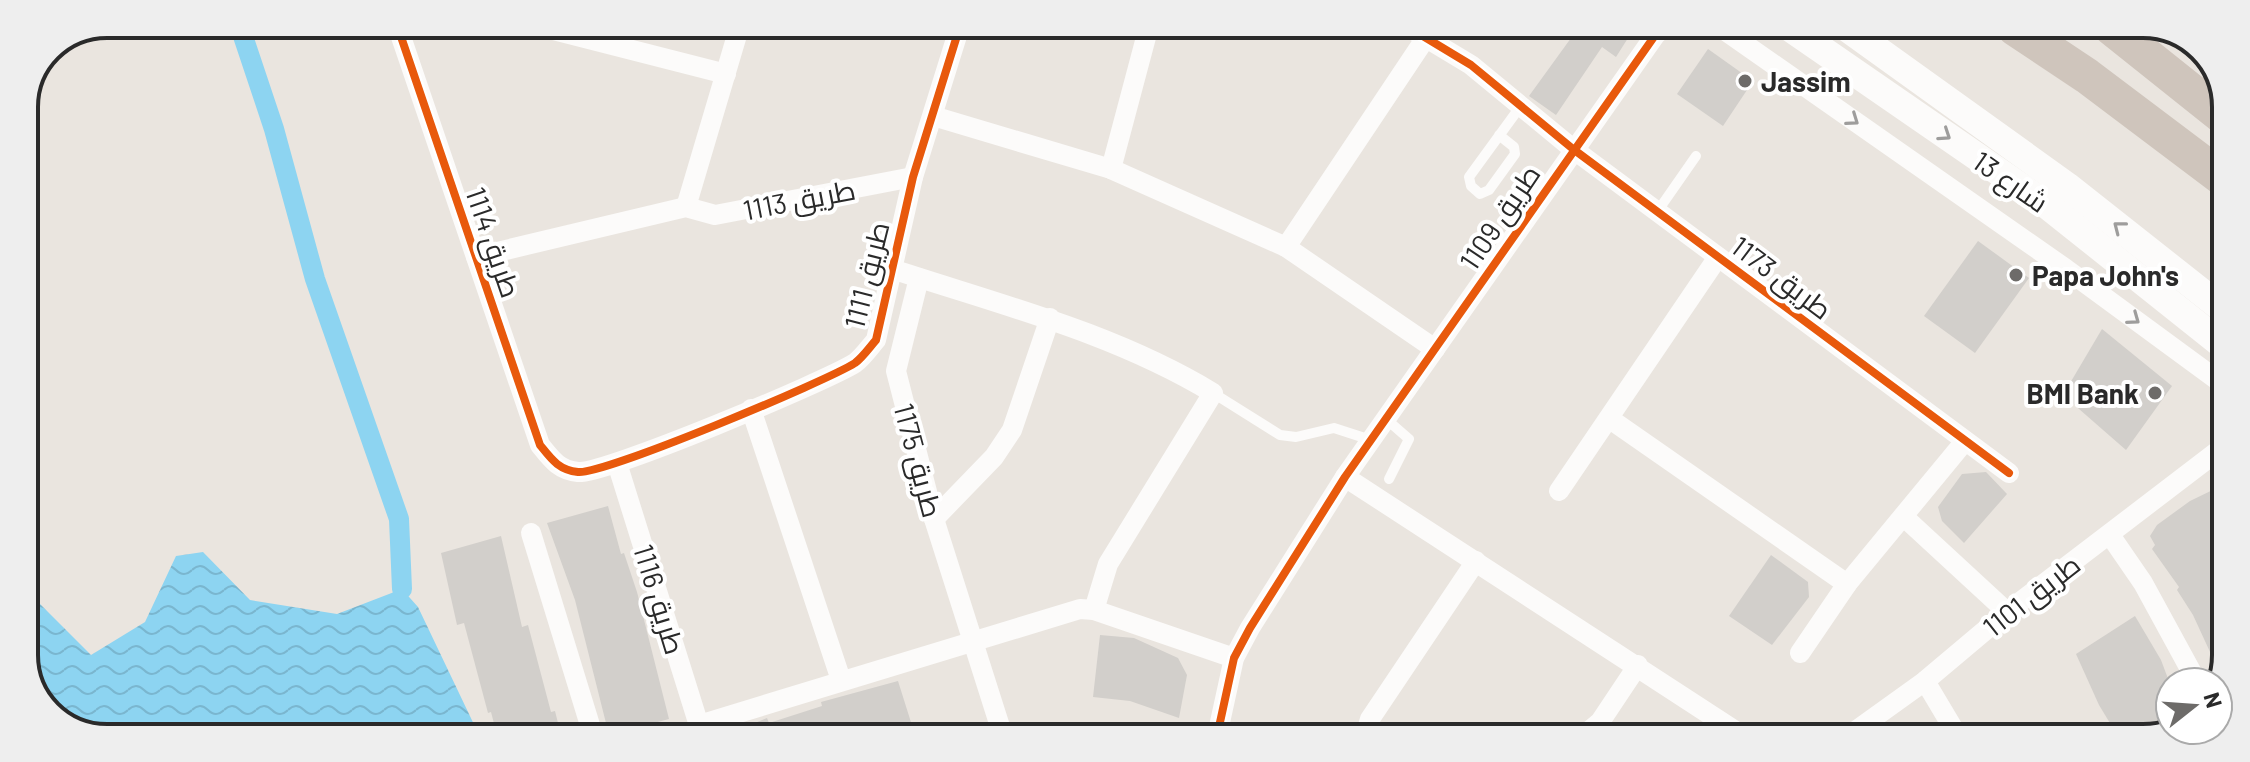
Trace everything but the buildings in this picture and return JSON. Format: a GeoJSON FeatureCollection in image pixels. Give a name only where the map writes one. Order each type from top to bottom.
{"type":"FeatureCollection","features":[{"type":"Feature","properties":{"kind":"highway"},"geometry":{"type":"LineString","coordinates":[[2030,38],[2087,76],[2212,170]]}},
{"type":"Feature","properties":{"kind":"highway"},"geometry":{"type":"LineString","coordinates":[[2126,38],[2212,108]]}},
{"type":"Feature","properties":{"kind":"highway"},"geometry":{"type":"LineString","coordinates":[[2129,38],[2205,77]]}},
{"type":"Feature","properties":{"kind":"highway"},"geometry":{"type":"LineString","coordinates":[[2087,76],[2212,190]]}},
{"type":"Feature","properties":{"kind":"street","name":"طريق 1114"},"geometry":{"type":"LineString","coordinates":[[401,38],[540,445],[559,468]]}},
{"type":"Feature","properties":{"kind":"street"},"geometry":{"type":"LineString","coordinates":[[585,38],[726,74]]}},
{"type":"Feature","properties":{"kind":"street"},"geometry":{"type":"LineString","coordinates":[[686,207],[736,38]]}},
{"type":"Feature","properties":{"kind":"street","name":"طريق 1111"},"geometry":{"type":"LineString","coordinates":[[559,468],[581,473],[617,463],[751,409],[858,361],[876,340],[913,177],[956,38]]}},
{"type":"Feature","properties":{"kind":"street"},"geometry":{"type":"LineString","coordinates":[[1111,169],[1146,38]]}},
{"type":"Feature","properties":{"kind":"street"},"geometry":{"type":"LineString","coordinates":[[1286,247],[1413,38]]}},
{"type":"Feature","properties":{"kind":"street","name":"طريق 1173"},"geometry":{"type":"LineString","coordinates":[[1428,38],[1471,65],[1573,149],[2009,473]]}},
{"type":"Feature","properties":{"kind":"street","name":"طريق 1109"},"geometry":{"type":"LineString","coordinates":[[1220,724],[1234,658],[1345,477],[1653,38]]}},
{"type":"Feature","properties":{"kind":"street"},"geometry":{"type":"LineString","coordinates":[[1736,38],[2066,269],[2212,376]]}},
{"type":"Feature","properties":{"kind":"street","name":"شارع 13"},"geometry":{"type":"LineString","coordinates":[[1805,38],[2047,205],[2212,336]]}},
{"type":"Feature","properties":{"kind":"street","name":"شارع 13"},"geometry":{"type":"LineString","coordinates":[[1861,38],[2067,186],[2212,301]]}},
{"type":"Feature","properties":{"kind":"street"},"geometry":{"type":"LineString","coordinates":[[933,116],[1111,169],[1286,247],[1435,349]]}},
{"type":"Feature","properties":{"kind":"street","name":"طريق 1113"},"geometry":{"type":"LineString","coordinates":[[476,257],[686,207],[715,215],[913,177]]}},
{"type":"Feature","properties":{"kind":"street","name":"طريق 1173"},"geometry":{"type":"LineString","coordinates":[[1559,491],[1718,257]]}},
{"type":"Feature","properties":{"kind":"street"},"geometry":{"type":"LineString","coordinates":[[892,269],[1050,318],[1140,354],[1213,393],[1108,564],[1094,610]]}},
{"type":"Feature","properties":{"kind":"street","name":"طريق 1175"},"geometry":{"type":"LineString","coordinates":[[919,278],[896,371],[934,519],[999,724]]}},
{"type":"Feature","properties":{"kind":"street"},"geometry":{"type":"LineString","coordinates":[[934,519],[994,457],[1012,430],[1050,318]]}},
{"type":"Feature","properties":{"kind":"street"},"geometry":{"type":"LineString","coordinates":[[751,409],[841,680]]}},
{"type":"Feature","properties":{"kind":"street"},"geometry":{"type":"LineString","coordinates":[[1610,419],[1847,584]]}},
{"type":"Feature","properties":{"kind":"street"},"geometry":{"type":"LineString","coordinates":[[1800,653],[1847,584],[1965,441]]}},
{"type":"Feature","properties":{"kind":"street","name":"طريق 1101"},"geometry":{"type":"LineString","coordinates":[[1865,724],[1925,681],[2007,612],[2110,535],[2212,452]]}},
{"type":"Feature","properties":{"kind":"street","name":"طريق 1116"},"geometry":{"type":"LineString","coordinates":[[617,463],[698,724]]}},
{"type":"Feature","properties":{"kind":"street"},"geometry":{"type":"LineString","coordinates":[[1345,477],[1725,724]]}},
{"type":"Feature","properties":{"kind":"street"},"geometry":{"type":"LineString","coordinates":[[1904,517],[2007,612]]}},
{"type":"Feature","properties":{"kind":"street"},"geometry":{"type":"LineString","coordinates":[[531,533],[590,724]]}},
{"type":"Feature","properties":{"kind":"street"},"geometry":{"type":"LineString","coordinates":[[2110,535],[2143,583],[2188,666]]}},
{"type":"Feature","properties":{"kind":"street"},"geometry":{"type":"LineString","coordinates":[[1369,724],[1476,561]]}},
{"type":"Feature","properties":{"kind":"street"},"geometry":{"type":"LineString","coordinates":[[717,724],[841,680],[1066,611],[1094,610],[1234,658]]}},
{"type":"Feature","properties":{"kind":"street"},"geometry":{"type":"LineString","coordinates":[[1598,724],[1638,665]]}},
{"type":"Feature","properties":{"kind":"street"},"geometry":{"type":"LineString","coordinates":[[1925,681],[1951,724]]}},
{"type":"Feature","properties":{"kind":"lane"},"geometry":{"type":"LineString","coordinates":[[1499,135],[1514,147],[1515,154],[1489,190],[1480,194],[1471,186],[1469,177],[1499,135],[1520,107]]}},
{"type":"Feature","properties":{"kind":"lane"},"geometry":{"type":"LineString","coordinates":[[1657,212],[1696,156]]}},
{"type":"Feature","properties":{"kind":"lane"},"geometry":{"type":"LineString","coordinates":[[1213,393],[1280,435],[1296,437],[1334,428],[1371,440]]}},
{"type":"Feature","properties":{"kind":"lane"},"geometry":{"type":"LineString","coordinates":[[1386,419],[1409,439],[1389,479]]}},
{"type":"Feature","properties":{"kind":"water"},"geometry":{"type":"Polygon","coordinates":[[[203,552],[250,600],[337,614],[402,589],[418,607],[474,724],[107,724],[80,719],[61,707],[43,682],[39,669],[38,602],[91,655],[145,622],[176,556],[203,552]]]}},
{"type":"Feature","properties":{"kind":"waterway"},"geometry":{"type":"LineString","coordinates":[[244,38],[274,129],[315,279],[399,519],[402,589]]}},
{"type":"Feature","properties":{"kind":"cycle path"},"geometry":{"type":"LineString","coordinates":[[401,38],[540,445],[561,467],[578,472],[628,459],[762,406],[836,373],[855,363],[866,352],[876,340],[913,177],[956,38]]}},
{"type":"Feature","properties":{"kind":"cycle path"},"geometry":{"type":"LineString","coordinates":[[1426,38],[1471,65],[1573,149],[2009,473]]}},
{"type":"Feature","properties":{"kind":"cycle path"},"geometry":{"type":"LineString","coordinates":[[1220,724],[1234,658],[1345,477],[1653,38]]}},
{"type":"Feature","properties":{"kind":"place","name":"Jassim"},"geometry":{"type":"Point","coordinates":[1745,81]}},
{"type":"Feature","properties":{"kind":"place","name":"Papa John's"},"geometry":{"type":"Point","coordinates":[2016,275]}},
{"type":"Feature","properties":{"kind":"place","name":"BMI Bank"},"geometry":{"type":"Point","coordinates":[2155,393]}}]}
